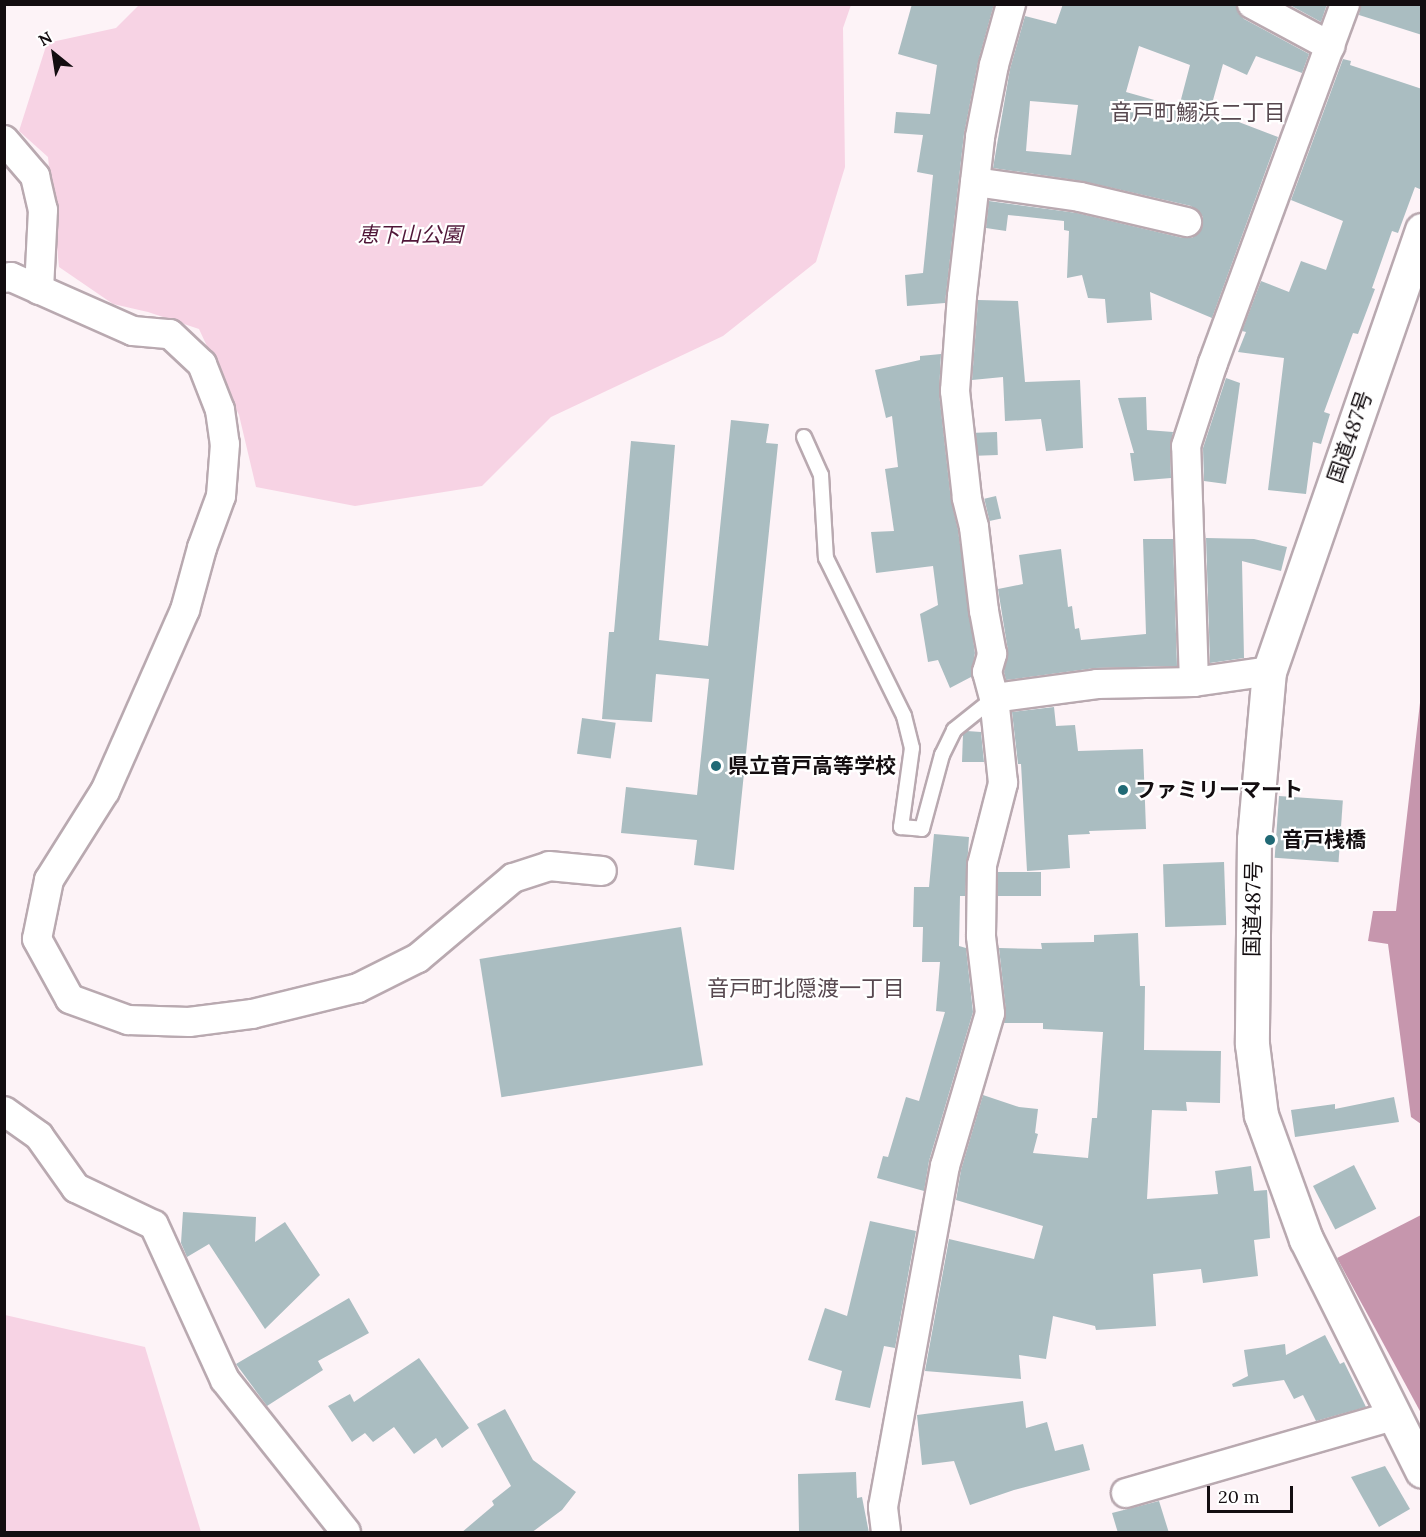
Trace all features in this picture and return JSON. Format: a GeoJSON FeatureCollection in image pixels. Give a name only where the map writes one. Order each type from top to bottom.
{"type":"FeatureCollection","features":[{"type":"Feature","properties":{"kind":"highway","name":"国道487号"},"geometry":{"type":"LineString","coordinates":[[1422,230],[1269,671],[1254,839],[1252,1044],[1261,1115],[1306,1239],[1422,1471]]}},
{"type":"Feature","properties":{"kind":"street"},"geometry":{"type":"LineString","coordinates":[[886,1533],[883,1507],[945,1166],[990,1013],[981,936],[982,865],[1003,783],[994,698],[987,672],[992,654],[984,611],[974,527],[965,487],[955,391],[962,296],[975,182],[994,65],[1011,4]]}},
{"type":"Feature","properties":{"kind":"street"},"geometry":{"type":"LineString","coordinates":[[1252,4],[1330,46]]}},
{"type":"Feature","properties":{"kind":"street"},"geometry":{"type":"LineString","coordinates":[[1194,682],[1186,446],[1213,363],[1346,4]]}},
{"type":"Feature","properties":{"kind":"street"},"geometry":{"type":"LineString","coordinates":[[4,140],[34,176],[43,210],[39,290]]}},
{"type":"Feature","properties":{"kind":"street"},"geometry":{"type":"LineString","coordinates":[[975,182],[1080,197],[1187,222]]}},
{"type":"Feature","properties":{"kind":"street"},"geometry":{"type":"LineString","coordinates":[[4,278],[11,277],[134,331],[170,334],[202,364],[220,410],[225,444],[221,496],[202,548],[185,610],[105,791],[49,880],[37,939],[70,999],[128,1020],[211,1020],[262,1011],[358,988],[418,958],[513,878],[549,866],[602,871]]}},
{"type":"Feature","properties":{"kind":"street"},"geometry":{"type":"LineString","coordinates":[[994,698],[1097,684],[1194,682],[1269,671]]}},
{"type":"Feature","properties":{"kind":"street"},"geometry":{"type":"LineString","coordinates":[[4,1111],[39,1136],[76,1188],[154,1226],[225,1380],[346,1533]]}},
{"type":"Feature","properties":{"kind":"street"},"geometry":{"type":"LineString","coordinates":[[1126,1493],[1393,1416]]}},
{"type":"Feature","properties":{"kind":"lane"},"geometry":{"type":"LineString","coordinates":[[804,437],[821,475],[826,558],[904,716],[912,748],[901,826],[922,829],[942,755],[954,730],[994,698]]}},
{"type":"Feature","properties":{"kind":"green space","name":"恵下山公園"},"geometry":{"type":"Polygon","coordinates":[[[139,5],[851,5],[843,28],[845,167],[816,262],[723,336],[551,417],[482,486],[355,506],[256,487],[239,415],[199,329],[148,312],[113,304],[59,267],[48,157],[19,131],[47,43],[116,28],[139,5]]]}},
{"type":"Feature","properties":{"kind":"green space"},"geometry":{"type":"Polygon","coordinates":[[[5,1315],[145,1347],[201,1532],[5,1532],[5,1315]]]}},
{"type":"Feature","properties":{"kind":"shaded area"},"geometry":{"type":"Polygon","coordinates":[[[1421,694],[1421,1124],[1411,1117],[1388,944],[1368,941],[1373,911],[1396,911],[1421,694]]]}},
{"type":"Feature","properties":{"kind":"shaded area"},"geometry":{"type":"Polygon","coordinates":[[[1421,1215],[1421,1413],[1337,1258],[1421,1215]]]}},
{"type":"Feature","properties":{"kind":"building"},"geometry":{"type":"Polygon","coordinates":[[[912,4],[994,4],[978,62],[964,134],[945,303],[907,306],[905,275],[923,273],[933,175],[917,172],[923,135],[894,133],[896,112],[930,114],[937,65],[898,54],[912,4]]]}},
{"type":"Feature","properties":{"kind":"building"},"geometry":{"type":"Polygon","coordinates":[[[1063,4],[1236,4],[1238,12],[1244,19],[1309,54],[1302,73],[1256,56],[1247,75],[1223,64],[1210,111],[1278,137],[1212,318],[1150,292],[1152,320],[1107,323],[1105,299],[1088,298],[1082,275],[1067,278],[1069,231],[1064,230],[1064,221],[1008,215],[1006,231],[986,228],[989,201],[1077,213],[1183,238],[1192,238],[1203,226],[1203,217],[1191,206],[1082,181],[993,168],[1010,69],[1025,16],[1056,24],[1063,4]],[[1139,46],[1126,92],[1179,107],[1190,65],[1139,46]],[[1030,101],[1026,151],[1071,155],[1078,105],[1030,101]]]}},
{"type":"Feature","properties":{"kind":"building"},"geometry":{"type":"Polygon","coordinates":[[[1288,4],[1327,4],[1321,22],[1288,4]]]}},
{"type":"Feature","properties":{"kind":"building"},"geometry":{"type":"Polygon","coordinates":[[[1361,4],[1422,4],[1422,35],[1359,15],[1361,4]]]}},
{"type":"Feature","properties":{"kind":"building"},"geometry":{"type":"Polygon","coordinates":[[[1343,59],[1351,61],[1350,65],[1422,89],[1422,190],[1415,187],[1398,233],[1392,231],[1372,288],[1375,289],[1358,334],[1353,333],[1324,412],[1330,414],[1321,444],[1313,442],[1306,494],[1268,490],[1284,358],[1238,352],[1246,332],[1242,331],[1261,281],[1289,292],[1301,261],[1326,270],[1343,221],[1291,200],[1343,59]]]}},
{"type":"Feature","properties":{"kind":"building"},"geometry":{"type":"Polygon","coordinates":[[[978,300],[1018,301],[1025,382],[1080,380],[1083,448],[1046,451],[1041,419],[1005,421],[1003,377],[972,380],[978,300]]]}},
{"type":"Feature","properties":{"kind":"building"},"geometry":{"type":"Polygon","coordinates":[[[941,354],[939,393],[951,500],[958,530],[975,653],[971,677],[950,688],[938,660],[928,662],[920,614],[938,605],[933,566],[876,573],[871,532],[894,531],[885,469],[898,467],[892,416],[886,418],[875,370],[920,360],[920,356],[941,354]]]}},
{"type":"Feature","properties":{"kind":"building"},"geometry":{"type":"Polygon","coordinates":[[[1226,378],[1240,383],[1226,484],[1204,481],[1203,448],[1226,378]]]}},
{"type":"Feature","properties":{"kind":"building"},"geometry":{"type":"Polygon","coordinates":[[[1146,397],[1147,430],[1173,432],[1170,447],[1171,478],[1134,481],[1130,453],[1134,453],[1118,398],[1146,397]]]}},
{"type":"Feature","properties":{"kind":"building"},"geometry":{"type":"Polygon","coordinates":[[[731,420],[769,424],[766,443],[778,444],[734,870],[694,865],[697,840],[621,833],[626,787],[697,795],[709,679],[656,674],[652,722],[602,719],[609,632],[614,632],[631,441],[675,445],[659,640],[708,646],[731,420]]]}},
{"type":"Feature","properties":{"kind":"building"},"geometry":{"type":"Polygon","coordinates":[[[997,432],[998,455],[977,456],[976,433],[997,432]]]}},
{"type":"Feature","properties":{"kind":"building"},"geometry":{"type":"Polygon","coordinates":[[[996,496],[1001,518],[989,521],[984,499],[996,496]]]}},
{"type":"Feature","properties":{"kind":"building"},"geometry":{"type":"Polygon","coordinates":[[[1206,538],[1254,539],[1287,547],[1281,571],[1242,561],[1244,658],[1210,663],[1206,538]]]}},
{"type":"Feature","properties":{"kind":"building"},"geometry":{"type":"Polygon","coordinates":[[[1143,539],[1173,539],[1177,666],[1095,668],[1006,680],[1004,672],[1008,651],[998,589],[1023,584],[1019,555],[1061,549],[1068,607],[1072,606],[1075,629],[1079,628],[1081,640],[1146,634],[1143,539]]]}},
{"type":"Feature","properties":{"kind":"building"},"geometry":{"type":"Polygon","coordinates":[[[1054,707],[1056,726],[1075,725],[1078,751],[1143,749],[1146,829],[1089,831],[1090,834],[1068,835],[1070,868],[1027,871],[1021,764],[1018,764],[1012,712],[1054,707]]]}},
{"type":"Feature","properties":{"kind":"building"},"geometry":{"type":"Polygon","coordinates":[[[582,718],[616,723],[611,758],[577,754],[582,718]]]}},
{"type":"Feature","properties":{"kind":"building"},"geometry":{"type":"Polygon","coordinates":[[[967,731],[981,732],[984,762],[962,762],[963,734],[967,731]]]}},
{"type":"Feature","properties":{"kind":"building"},"geometry":{"type":"Polygon","coordinates":[[[1279,796],[1343,800],[1339,862],[1275,858],[1279,796]]]}},
{"type":"Feature","properties":{"kind":"building"},"geometry":{"type":"Polygon","coordinates":[[[934,834],[969,837],[965,896],[960,896],[959,946],[966,948],[973,1012],[929,1161],[924,1191],[877,1178],[883,1156],[888,1157],[906,1097],[919,1101],[945,1012],[936,1011],[940,962],[922,962],[923,927],[913,927],[914,887],[929,887],[934,834]]]}},
{"type":"Feature","properties":{"kind":"building"},"geometry":{"type":"Polygon","coordinates":[[[1224,862],[1226,925],[1165,927],[1163,864],[1224,862]]]}},
{"type":"Feature","properties":{"kind":"building"},"geometry":{"type":"Polygon","coordinates":[[[998,872],[1041,872],[1041,896],[998,896],[998,872]]]}},
{"type":"Feature","properties":{"kind":"building"},"geometry":{"type":"Polygon","coordinates":[[[681,927],[703,1065],[501,1097],[480,959],[681,927]]]}},
{"type":"Feature","properties":{"kind":"building"},"geometry":{"type":"Polygon","coordinates":[[[1138,933],[1140,986],[1145,986],[1144,1050],[1221,1051],[1220,1103],[1186,1102],[1187,1111],[1152,1110],[1147,1199],[1218,1194],[1215,1171],[1251,1166],[1254,1191],[1267,1190],[1270,1238],[1254,1240],[1258,1276],[1203,1283],[1201,1269],[1153,1274],[1156,1326],[1096,1330],[1095,1326],[1053,1316],[1046,1359],[1019,1355],[1021,1379],[925,1371],[949,1239],[1034,1259],[1043,1226],[956,1200],[961,1170],[983,1095],[1019,1107],[1038,1109],[1035,1133],[1038,1134],[1033,1153],[1088,1158],[1092,1118],[1097,1118],[1103,1032],[1043,1029],[1043,1023],[1004,1023],[1006,1011],[999,948],[1042,949],[1041,943],[1094,942],[1094,935],[1138,933]]]}},
{"type":"Feature","properties":{"kind":"building"},"geometry":{"type":"Polygon","coordinates":[[[1394,1097],[1399,1122],[1295,1137],[1291,1110],[1335,1104],[1335,1109],[1394,1097]]]}},
{"type":"Feature","properties":{"kind":"building"},"geometry":{"type":"Polygon","coordinates":[[[1354,1165],[1376,1209],[1335,1230],[1313,1186],[1354,1165]]]}},
{"type":"Feature","properties":{"kind":"building"},"geometry":{"type":"Polygon","coordinates":[[[183,1212],[256,1217],[255,1242],[285,1222],[320,1275],[265,1329],[209,1244],[187,1257],[181,1243],[183,1212]]]}},
{"type":"Feature","properties":{"kind":"building"},"geometry":{"type":"Polygon","coordinates":[[[870,1221],[916,1231],[895,1348],[884,1346],[870,1408],[835,1400],[842,1371],[808,1360],[825,1308],[847,1316],[870,1221]]]}},
{"type":"Feature","properties":{"kind":"building"},"geometry":{"type":"Polygon","coordinates":[[[349,1298],[369,1333],[318,1361],[323,1370],[267,1406],[236,1364],[349,1298]]]}},
{"type":"Feature","properties":{"kind":"building"},"geometry":{"type":"Polygon","coordinates":[[[1325,1335],[1340,1364],[1344,1362],[1366,1407],[1316,1421],[1303,1395],[1294,1399],[1284,1380],[1233,1387],[1232,1384],[1248,1376],[1244,1350],[1285,1344],[1286,1355],[1325,1335]]]}},
{"type":"Feature","properties":{"kind":"building"},"geometry":{"type":"Polygon","coordinates":[[[419,1358],[469,1428],[442,1448],[436,1438],[414,1454],[394,1427],[373,1442],[365,1433],[352,1442],[328,1406],[350,1394],[354,1402],[419,1358]]]}},
{"type":"Feature","properties":{"kind":"building"},"geometry":{"type":"Polygon","coordinates":[[[1023,1401],[1026,1428],[1047,1422],[1055,1451],[1083,1444],[1090,1470],[1014,1490],[970,1505],[954,1461],[922,1465],[917,1415],[1023,1401]]]}},
{"type":"Feature","properties":{"kind":"building"},"geometry":{"type":"Polygon","coordinates":[[[505,1409],[533,1460],[576,1492],[562,1510],[531,1533],[461,1533],[494,1505],[492,1501],[511,1486],[477,1424],[505,1409]]]}},
{"type":"Feature","properties":{"kind":"building"},"geometry":{"type":"Polygon","coordinates":[[[1385,1466],[1410,1509],[1379,1527],[1351,1477],[1385,1466]]]}},
{"type":"Feature","properties":{"kind":"building"},"geometry":{"type":"Polygon","coordinates":[[[856,1472],[857,1498],[862,1497],[869,1533],[799,1533],[798,1474],[856,1472]]]}},
{"type":"Feature","properties":{"kind":"building"},"geometry":{"type":"Polygon","coordinates":[[[1159,1501],[1169,1533],[1118,1533],[1112,1513],[1159,1501]]]}},
{"type":"Feature","properties":{"kind":"place","name":"県立音戸高等学校"},"geometry":{"type":"Point","coordinates":[716,766]}},
{"type":"Feature","properties":{"kind":"place","name":"ファミリーマート"},"geometry":{"type":"Point","coordinates":[1123,790]}},
{"type":"Feature","properties":{"kind":"place","name":"音戸桟橋"},"geometry":{"type":"Point","coordinates":[1270,840]}},
{"type":"Feature","properties":{"kind":"district","name":"音戸町鰯浜二丁目"},"geometry":{"type":"Point","coordinates":[1198,113]}},
{"type":"Feature","properties":{"kind":"district","name":"音戸町北隠渡一丁目"},"geometry":{"type":"Point","coordinates":[806,989]}}]}
